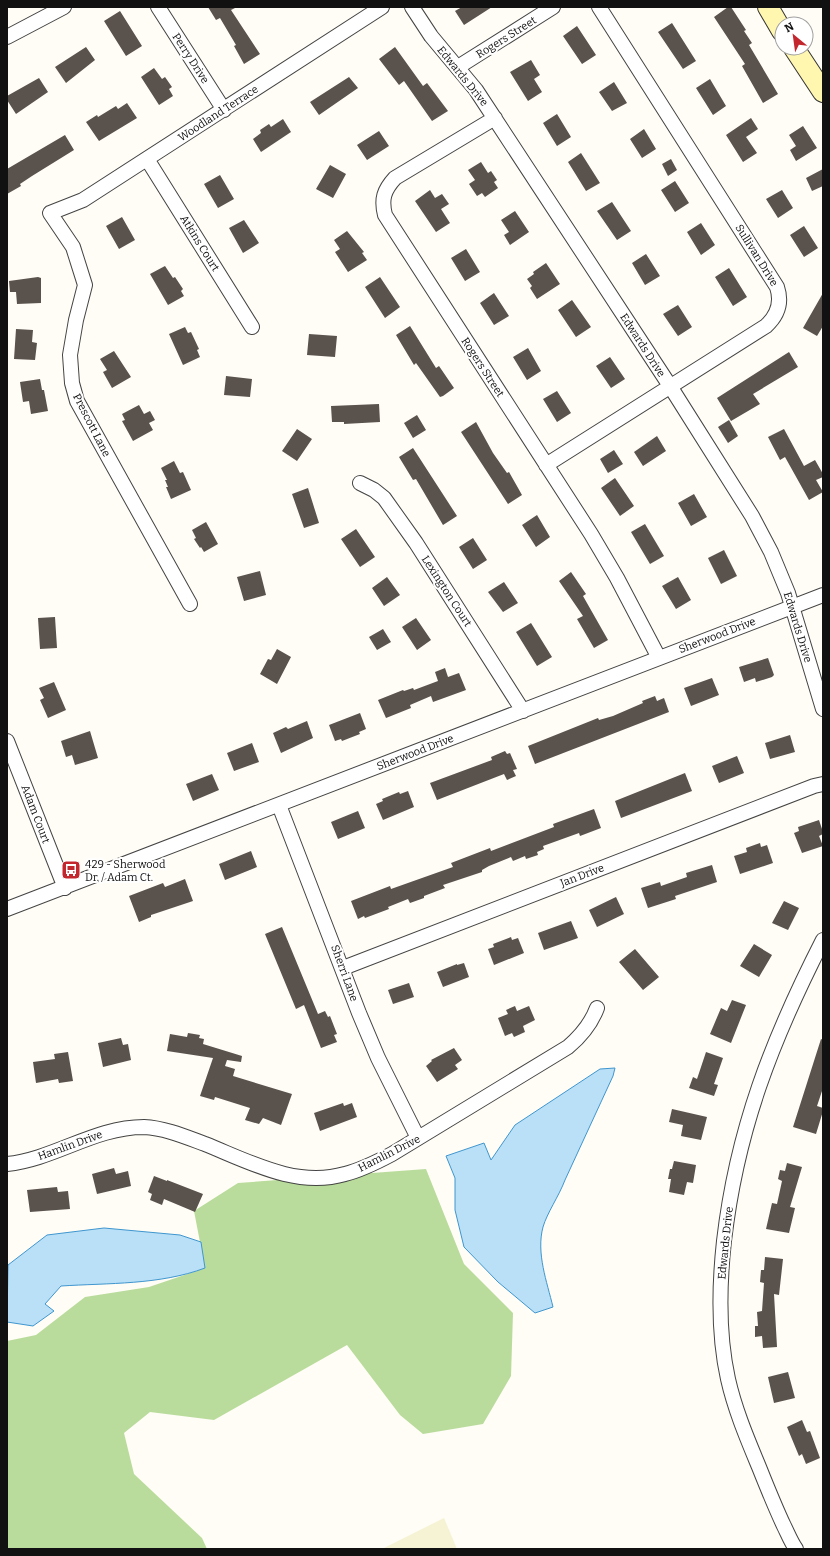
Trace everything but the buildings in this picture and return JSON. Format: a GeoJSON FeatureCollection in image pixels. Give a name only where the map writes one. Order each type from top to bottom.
{"type":"FeatureCollection","features":[{"type":"Feature","properties":{"kind":"street"},"geometry":{"type":"LineString","coordinates":[[7,37],[64,7]]}},
{"type":"Feature","properties":{"kind":"street","name":"Perry Drive"},"geometry":{"type":"LineString","coordinates":[[158,7],[224,110]]}},
{"type":"Feature","properties":{"kind":"street","name":"Woodland Terrace"},"geometry":{"type":"LineString","coordinates":[[50,213],[83,200],[382,7]]}},
{"type":"Feature","properties":{"kind":"street","name":"Edwards Drive"},"geometry":{"type":"LineString","coordinates":[[412,7],[431,36],[458,67],[495,118],[670,386],[752,516],[771,552],[793,606],[823,709]]}},
{"type":"Feature","properties":{"kind":"street","name":"Rogers Street"},"geometry":{"type":"LineString","coordinates":[[458,67],[553,7]]}},
{"type":"Feature","properties":{"kind":"street","name":"Sullivan Drive"},"geometry":{"type":"LineString","coordinates":[[546,465],[770,322],[776,315],[780,304],[778,287],[599,7]]}},
{"type":"Feature","properties":{"kind":"street"},"geometry":{"type":"LineString","coordinates":[[768,7],[774,17]]}},
{"type":"Feature","properties":{"kind":"street"},"geometry":{"type":"LineString","coordinates":[[799,56],[823,92]]}},
{"type":"Feature","properties":{"kind":"street","name":"Rogers Street"},"geometry":{"type":"LineString","coordinates":[[495,118],[395,178],[387,186],[383,195],[382,204],[385,215],[595,540],[659,658]]}},
{"type":"Feature","properties":{"kind":"street","name":"Atkins Court"},"geometry":{"type":"LineString","coordinates":[[147,159],[252,327]]}},
{"type":"Feature","properties":{"kind":"street","name":"Prescott Lane"},"geometry":{"type":"LineString","coordinates":[[50,213],[73,248],[86,285],[76,320],[70,356],[72,383],[77,401],[190,604]]}},
{"type":"Feature","properties":{"kind":"street","name":"Lexington Court"},"geometry":{"type":"LineString","coordinates":[[360,483],[374,490],[384,498],[416,543],[523,710]]}},
{"type":"Feature","properties":{"kind":"street","name":"Sherwood Drive"},"geometry":{"type":"LineString","coordinates":[[7,909],[65,888],[823,595]]}},
{"type":"Feature","properties":{"kind":"street","name":"Adam Court"},"geometry":{"type":"LineString","coordinates":[[7,741],[65,888]]}},
{"type":"Feature","properties":{"kind":"street","name":"Jan Drive"},"geometry":{"type":"LineString","coordinates":[[343,968],[647,850],[814,786],[823,784]]}},
{"type":"Feature","properties":{"kind":"street","name":"Sherri Lane"},"geometry":{"type":"LineString","coordinates":[[279,805],[378,1058],[418,1138]]}},
{"type":"Feature","properties":{"kind":"street","name":"Edwards Drive"},"geometry":{"type":"LineString","coordinates":[[796,1549],[775,1506],[744,1432],[733,1401],[722,1347],[720,1306],[722,1268],[730,1202],[748,1119],[775,1043],[798,989],[823,940]]}},
{"type":"Feature","properties":{"kind":"street","name":"Hamlin Drive"},"geometry":{"type":"LineString","coordinates":[[7,1164],[28,1160],[107,1131],[146,1127],[165,1130],[184,1136],[287,1176],[325,1178],[344,1175],[365,1168],[418,1138],[568,1047],[589,1025],[597,1008]]}},
{"type":"Feature","properties":{"kind":"shaded area"},"geometry":{"type":"Polygon","coordinates":[[[444,1518],[457,1549],[382,1549],[444,1518]]]}},
{"type":"Feature","properties":{"kind":"green space"},"geometry":{"type":"Polygon","coordinates":[[[426,1169],[464,1264],[513,1313],[511,1376],[483,1424],[423,1434],[400,1415],[347,1345],[214,1420],[150,1412],[124,1433],[134,1474],[202,1538],[207,1549],[7,1549],[7,1341],[36,1335],[85,1297],[149,1287],[205,1268],[194,1211],[238,1183],[426,1169]]]}},
{"type":"Feature","properties":{"kind":"water"},"geometry":{"type":"Polygon","coordinates":[[[615,1068],[613,1076],[543,1227],[541,1247],[543,1267],[553,1307],[535,1313],[498,1282],[464,1247],[455,1210],[455,1178],[446,1156],[484,1143],[491,1160],[515,1125],[600,1069],[615,1068]]]}},
{"type":"Feature","properties":{"kind":"water"},"geometry":{"type":"Polygon","coordinates":[[[104,1228],[180,1235],[201,1242],[205,1268],[170,1278],[134,1282],[61,1286],[45,1304],[54,1311],[33,1326],[7,1322],[8,1265],[47,1235],[104,1228]]]}},
{"type":"Feature","properties":{"kind":"place","name":"429 - Sherwood Dr. / Adam Ct."},"geometry":{"type":"Point","coordinates":[71,870]}}]}
